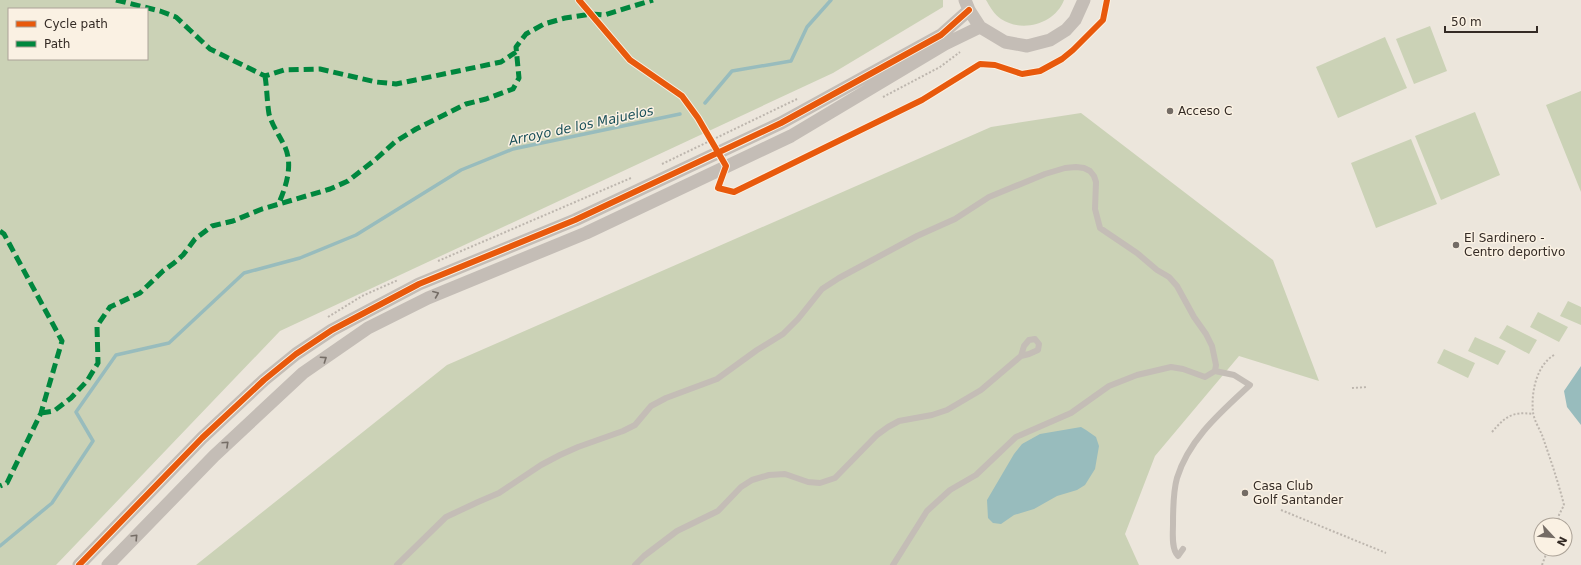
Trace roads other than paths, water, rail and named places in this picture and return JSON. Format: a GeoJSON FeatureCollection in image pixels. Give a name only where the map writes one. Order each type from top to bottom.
{"type":"FeatureCollection","features":[{"type":"Feature","properties":{"kind":"street"},"geometry":{"type":"LineString","coordinates":[[79,565],[202,438],[264,380],[296,354],[332,330],[419,284],[575,220],[781,123],[941,35],[967,5],[980,27],[1005,42],[1027,46],[1050,40],[1066,30],[1075,20],[1084,0]]}},
{"type":"Feature","properties":{"kind":"street"},"geometry":{"type":"LineString","coordinates":[[108,565],[214,456],[303,373],[368,328],[428,298],[586,233],[791,136],[945,44],[980,27]]}},
{"type":"Feature","properties":{"kind":"lane"},"geometry":{"type":"LineString","coordinates":[[398,565],[446,517],[499,493],[560,455],[635,425],[651,406],[666,398],[717,379],[757,350],[783,334],[798,319],[822,289],[852,270],[916,236],[940,227],[989,197],[1045,174],[1065,168],[1076,167],[1090,171],[1096,182],[1095,209],[1100,228],[1137,253],[1157,270],[1169,277],[1177,286],[1190,311],[1206,334],[1212,346],[1216,365],[1215,371]]}},
{"type":"Feature","properties":{"kind":"lane"},"geometry":{"type":"LineString","coordinates":[[635,565],[649,552],[677,531],[718,511],[740,487],[752,480],[769,475],[785,474],[808,482],[820,483],[835,478],[877,435],[888,427],[899,421],[932,415],[947,410],[981,390],[1021,356]]}},
{"type":"Feature","properties":{"kind":"lane"},"geometry":{"type":"LineString","coordinates":[[893,565],[927,511],[950,490],[976,475],[1016,437],[1070,413],[1109,386],[1137,375],[1171,367],[1183,369],[1205,377],[1215,371],[1234,375],[1250,385],[1216,416],[1201,434],[1187,455],[1177,479],[1173,507],[1173,537],[1178,556],[1183,549]]}},
{"type":"Feature","properties":{"kind":"water"},"geometry":{"type":"Polygon","coordinates":[[[1581,366],[1581,425],[1567,407],[1564,391],[1581,366]]]}},
{"type":"Feature","properties":{"kind":"water"},"geometry":{"type":"Polygon","coordinates":[[[1081,427],[1096,437],[1099,446],[1095,469],[1085,485],[1077,490],[1057,496],[1034,509],[1014,515],[1001,524],[993,523],[988,518],[987,500],[1014,454],[1022,444],[1040,434],[1081,427]]]}},
{"type":"Feature","properties":{"kind":"waterway","name":"Arroyo de los Majuelos"},"geometry":{"type":"LineString","coordinates":[[705,103],[732,71],[791,61],[807,27],[831,0]]}},
{"type":"Feature","properties":{"kind":"waterway","name":"Arroyo de los Majuelos"},"geometry":{"type":"LineString","coordinates":[[0,546],[52,503],[93,441],[76,412],[116,355],[169,343],[244,273],[300,258],[356,235],[461,170],[513,149],[680,114]]}},
{"type":"Feature","properties":{"kind":"place","name":"Acceso C"},"geometry":{"type":"Point","coordinates":[1170,111]}},
{"type":"Feature","properties":{"kind":"place","name":"El Sardinero - Centro deportivo"},"geometry":{"type":"Point","coordinates":[1456,245]}},
{"type":"Feature","properties":{"kind":"place","name":"Casa Club Golf Santander"},"geometry":{"type":"Point","coordinates":[1245,493]}}]}
